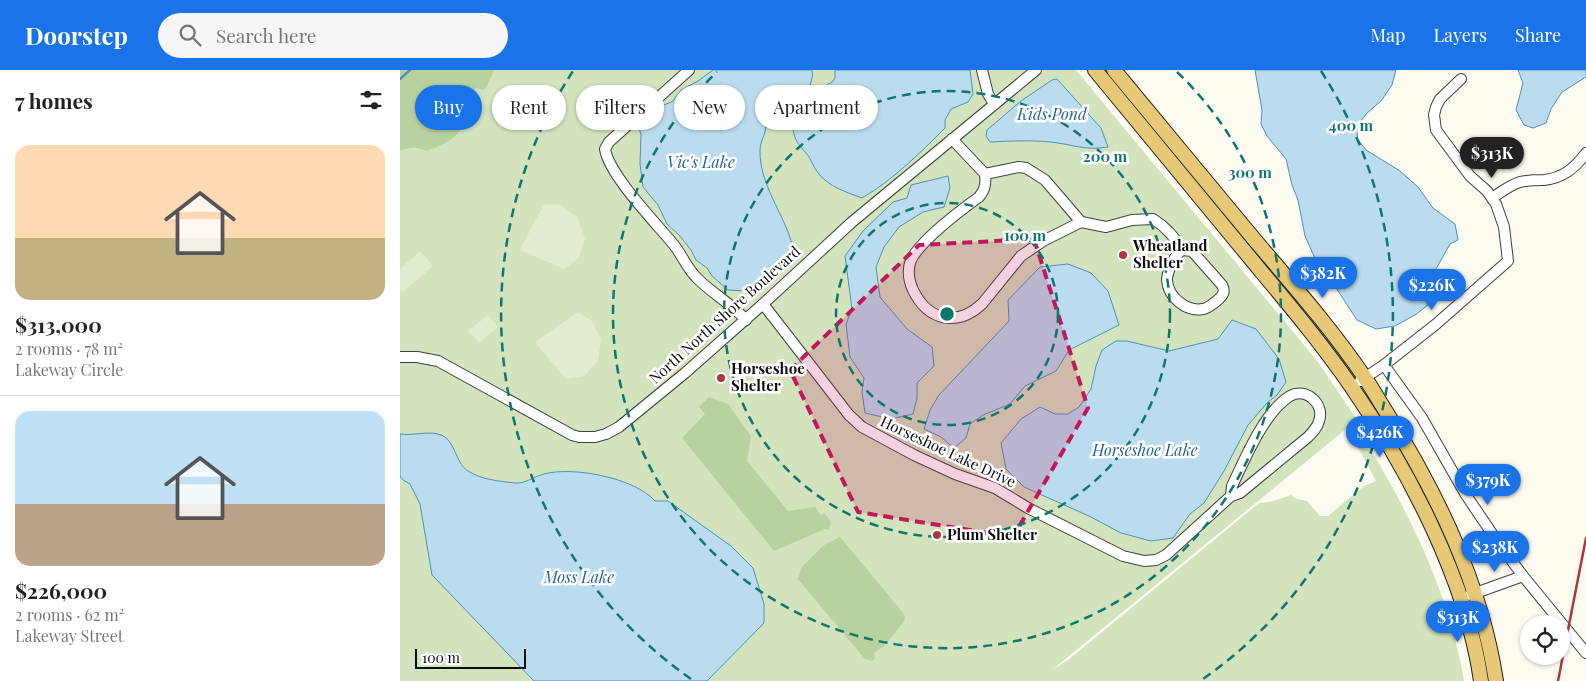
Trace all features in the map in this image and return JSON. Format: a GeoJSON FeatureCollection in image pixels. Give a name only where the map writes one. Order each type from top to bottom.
{"type":"FeatureCollection","features":[{"type":"Feature","properties":{"kind":"main road"},"geometry":{"type":"LineString","coordinates":[[1095,70],[1295,313],[1352,386],[1395,456],[1438,540],[1460,598],[1481,681]]}},
{"type":"Feature","properties":{"kind":"main road"},"geometry":{"type":"LineString","coordinates":[[1114,70],[1320,318],[1365,378],[1432,492],[1458,547],[1475,593],[1487,636],[1496,681]]}},
{"type":"Feature","properties":{"kind":"street"},"geometry":{"type":"LineString","coordinates":[[689,70],[609,142],[605,149],[607,158],[615,172],[676,247],[696,277],[736,309],[746,320]]}},
{"type":"Feature","properties":{"kind":"street"},"geometry":{"type":"LineString","coordinates":[[982,70],[988,94],[994,104]]}},
{"type":"Feature","properties":{"kind":"street","name":"North North Shore Boulevard"},"geometry":{"type":"LineString","coordinates":[[400,356],[438,361],[565,432],[579,437],[595,437],[606,434],[619,427],[685,373],[746,320],[852,222],[1036,70]]}},
{"type":"Feature","properties":{"kind":"street"},"geometry":{"type":"LineString","coordinates":[[1352,386],[1384,365],[1435,325],[1508,260],[1504,226],[1492,198],[1470,176],[1436,130],[1434,115],[1436,107],[1440,99],[1461,79]]}},
{"type":"Feature","properties":{"kind":"street"},"geometry":{"type":"LineString","coordinates":[[952,139],[985,174],[986,184],[984,192],[937,232],[911,260],[909,270],[910,283],[928,310],[937,316],[957,318],[975,310],[1021,256],[1044,241],[1081,222],[1106,227],[1132,220],[1153,219],[1168,230],[1182,250]]}},
{"type":"Feature","properties":{"kind":"street"},"geometry":{"type":"LineString","coordinates":[[1492,198],[1515,184],[1560,177],[1575,167],[1586,153]]}},
{"type":"Feature","properties":{"kind":"street"},"geometry":{"type":"LineString","coordinates":[[985,174],[1019,167],[1026,168],[1046,180],[1081,222]]}},
{"type":"Feature","properties":{"kind":"street"},"geometry":{"type":"LineString","coordinates":[[1182,250],[1192,251],[1222,285],[1224,294],[1211,306],[1203,309],[1188,308],[1171,294],[1167,280],[1168,273],[1178,253],[1182,250]]}},
{"type":"Feature","properties":{"kind":"street","name":"Horseshoe Lake Drive"},"geometry":{"type":"LineString","coordinates":[[763,304],[850,415],[862,427],[914,455],[956,474],[995,488],[1028,508],[1123,556],[1144,561],[1156,560],[1166,555],[1231,496],[1240,493],[1314,431],[1320,416],[1315,400],[1298,393],[1287,398],[1274,412],[1259,432],[1232,486],[1231,496]]}},
{"type":"Feature","properties":{"kind":"street"},"geometry":{"type":"LineString","coordinates":[[1384,365],[1422,418],[1466,495],[1495,538],[1523,576],[1586,653]]}},
{"type":"Feature","properties":{"kind":"street"},"geometry":{"type":"LineString","coordinates":[[1460,598],[1523,576]]}},
{"type":"Feature","properties":{"kind":"highlighted area"},"geometry":{"type":"Polygon","coordinates":[[[1034,239],[1088,408],[1013,537],[858,512],[790,370],[919,245],[1034,239]]]}},
{"type":"Feature","properties":{"kind":"green space"},"geometry":{"type":"Polygon","coordinates":[[[400,70],[1076,70],[1318,362],[1357,420],[1052,670],[1068,660],[1259,503],[1271,502],[1291,495],[1297,499],[1307,501],[1320,516],[1328,516],[1364,486],[1376,481],[1358,447],[1371,450],[1416,533],[1440,590],[1450,620],[1464,681],[400,681],[400,70]]]}},
{"type":"Feature","properties":{"kind":"green space"},"geometry":{"type":"Polygon","coordinates":[[[400,70],[494,70],[486,88],[482,90],[482,85],[415,85],[415,130],[460,130],[442,145],[426,151],[413,148],[400,151],[400,70]]]}},
{"type":"Feature","properties":{"kind":"green space"},"geometry":{"type":"Polygon","coordinates":[[[544,204],[561,205],[577,217],[585,238],[579,258],[564,269],[520,249],[544,204]]]}},
{"type":"Feature","properties":{"kind":"green space"},"geometry":{"type":"Polygon","coordinates":[[[420,251],[433,266],[403,292],[400,289],[400,269],[420,251]]]}},
{"type":"Feature","properties":{"kind":"green space"},"geometry":{"type":"Polygon","coordinates":[[[578,312],[592,321],[601,339],[598,361],[584,376],[566,379],[536,344],[536,341],[578,312]]]}},
{"type":"Feature","properties":{"kind":"green space"},"geometry":{"type":"Polygon","coordinates":[[[488,315],[498,327],[479,343],[468,331],[488,315]]]}},
{"type":"Feature","properties":{"kind":"green space"},"geometry":{"type":"Polygon","coordinates":[[[709,397],[728,404],[751,436],[747,461],[788,511],[815,507],[821,515],[825,514],[831,522],[829,530],[825,529],[774,551],[682,438],[705,414],[699,407],[709,397]]]}},
{"type":"Feature","properties":{"kind":"green space"},"geometry":{"type":"Polygon","coordinates":[[[840,537],[904,614],[903,623],[884,646],[874,653],[875,658],[872,661],[865,659],[798,579],[801,568],[824,545],[840,537]]]}},
{"type":"Feature","properties":{"kind":"water","name":"Vic's Lake"},"geometry":{"type":"Polygon","coordinates":[[[713,70],[812,70],[810,85],[755,85],[755,130],[765,130],[760,148],[764,178],[792,243],[794,256],[787,264],[746,291],[728,290],[712,276],[707,268],[696,260],[679,235],[667,224],[658,205],[643,187],[640,164],[641,134],[639,130],[664,130],[664,105],[674,100],[674,130],[745,130],[745,85],[690,85],[713,70]]]}},
{"type":"Feature","properties":{"kind":"water"},"geometry":{"type":"Polygon","coordinates":[[[835,70],[970,70],[973,94],[968,102],[951,109],[945,120],[945,128],[915,157],[895,175],[862,198],[838,188],[822,178],[794,136],[794,130],[878,130],[878,85],[827,85],[835,78],[835,70]]]}},
{"type":"Feature","properties":{"kind":"water"},"geometry":{"type":"Polygon","coordinates":[[[1255,70],[1396,70],[1392,85],[1381,101],[1367,113],[1358,125],[1357,138],[1366,150],[1400,171],[1418,187],[1433,208],[1455,224],[1458,240],[1450,244],[1436,269],[1433,294],[1428,305],[1415,315],[1395,326],[1376,329],[1357,320],[1327,274],[1318,265],[1305,236],[1298,200],[1292,185],[1286,159],[1267,136],[1261,124],[1262,110],[1255,70]]]}},
{"type":"Feature","properties":{"kind":"water"},"geometry":{"type":"Polygon","coordinates":[[[1518,70],[1586,70],[1586,77],[1562,92],[1551,109],[1546,123],[1533,128],[1524,125],[1516,110],[1523,83],[1518,70]]]}},
{"type":"Feature","properties":{"kind":"water","name":"Kids Pond"},"geometry":{"type":"Polygon","coordinates":[[[1057,79],[1101,128],[1108,147],[1085,148],[1035,141],[990,142],[986,136],[987,130],[1021,101],[1052,80],[1057,79]]]}},
{"type":"Feature","properties":{"kind":"water"},"geometry":{"type":"Polygon","coordinates":[[[948,176],[950,188],[944,207],[923,212],[899,227],[884,247],[876,267],[880,297],[907,329],[932,347],[934,366],[917,383],[917,398],[913,414],[891,419],[865,413],[862,392],[864,378],[850,357],[846,324],[852,309],[845,256],[863,231],[893,202],[907,198],[911,185],[948,176]]]}},
{"type":"Feature","properties":{"kind":"water"},"geometry":{"type":"Polygon","coordinates":[[[1068,264],[1091,273],[1108,291],[1119,325],[1069,350],[1056,371],[1025,386],[1010,404],[983,415],[970,424],[966,438],[954,448],[941,437],[924,429],[930,410],[939,395],[1009,321],[1008,300],[1040,267],[1068,264]]]}},
{"type":"Feature","properties":{"kind":"water","name":"Horseshoe Lake"},"geometry":{"type":"Polygon","coordinates":[[[1232,320],[1256,329],[1279,359],[1286,382],[1277,395],[1267,403],[1248,425],[1224,471],[1204,503],[1190,514],[1173,538],[1151,541],[1121,533],[1089,516],[1024,487],[1006,469],[1001,443],[1021,419],[1040,407],[1055,414],[1068,414],[1079,407],[1091,389],[1102,350],[1116,341],[1127,341],[1169,351],[1218,339],[1232,320]]]}},
{"type":"Feature","properties":{"kind":"water","name":"Moss Lake"},"geometry":{"type":"Polygon","coordinates":[[[434,433],[444,436],[452,445],[463,467],[473,474],[497,481],[519,483],[556,472],[587,473],[619,480],[646,493],[655,501],[668,501],[731,546],[753,568],[764,604],[764,623],[707,681],[534,681],[432,575],[420,504],[410,484],[400,476],[400,434],[434,433]]]}},
{"type":"Feature","properties":{"kind":"waterway"},"geometry":{"type":"LineString","coordinates":[[400,79],[410,70]]}},
{"type":"Feature","properties":{"kind":"railway"},"geometry":{"type":"LineString","coordinates":[[1558,681],[1586,538]]}},
{"type":"Feature","properties":{"kind":"place","name":"Wheatland Shelter"},"geometry":{"type":"Point","coordinates":[1123,255]}},
{"type":"Feature","properties":{"kind":"place","name":"Horseshoe Shelter"},"geometry":{"type":"Point","coordinates":[721,378]}},
{"type":"Feature","properties":{"kind":"place","name":"Plum Shelter"},"geometry":{"type":"Point","coordinates":[937,535]}}]}
